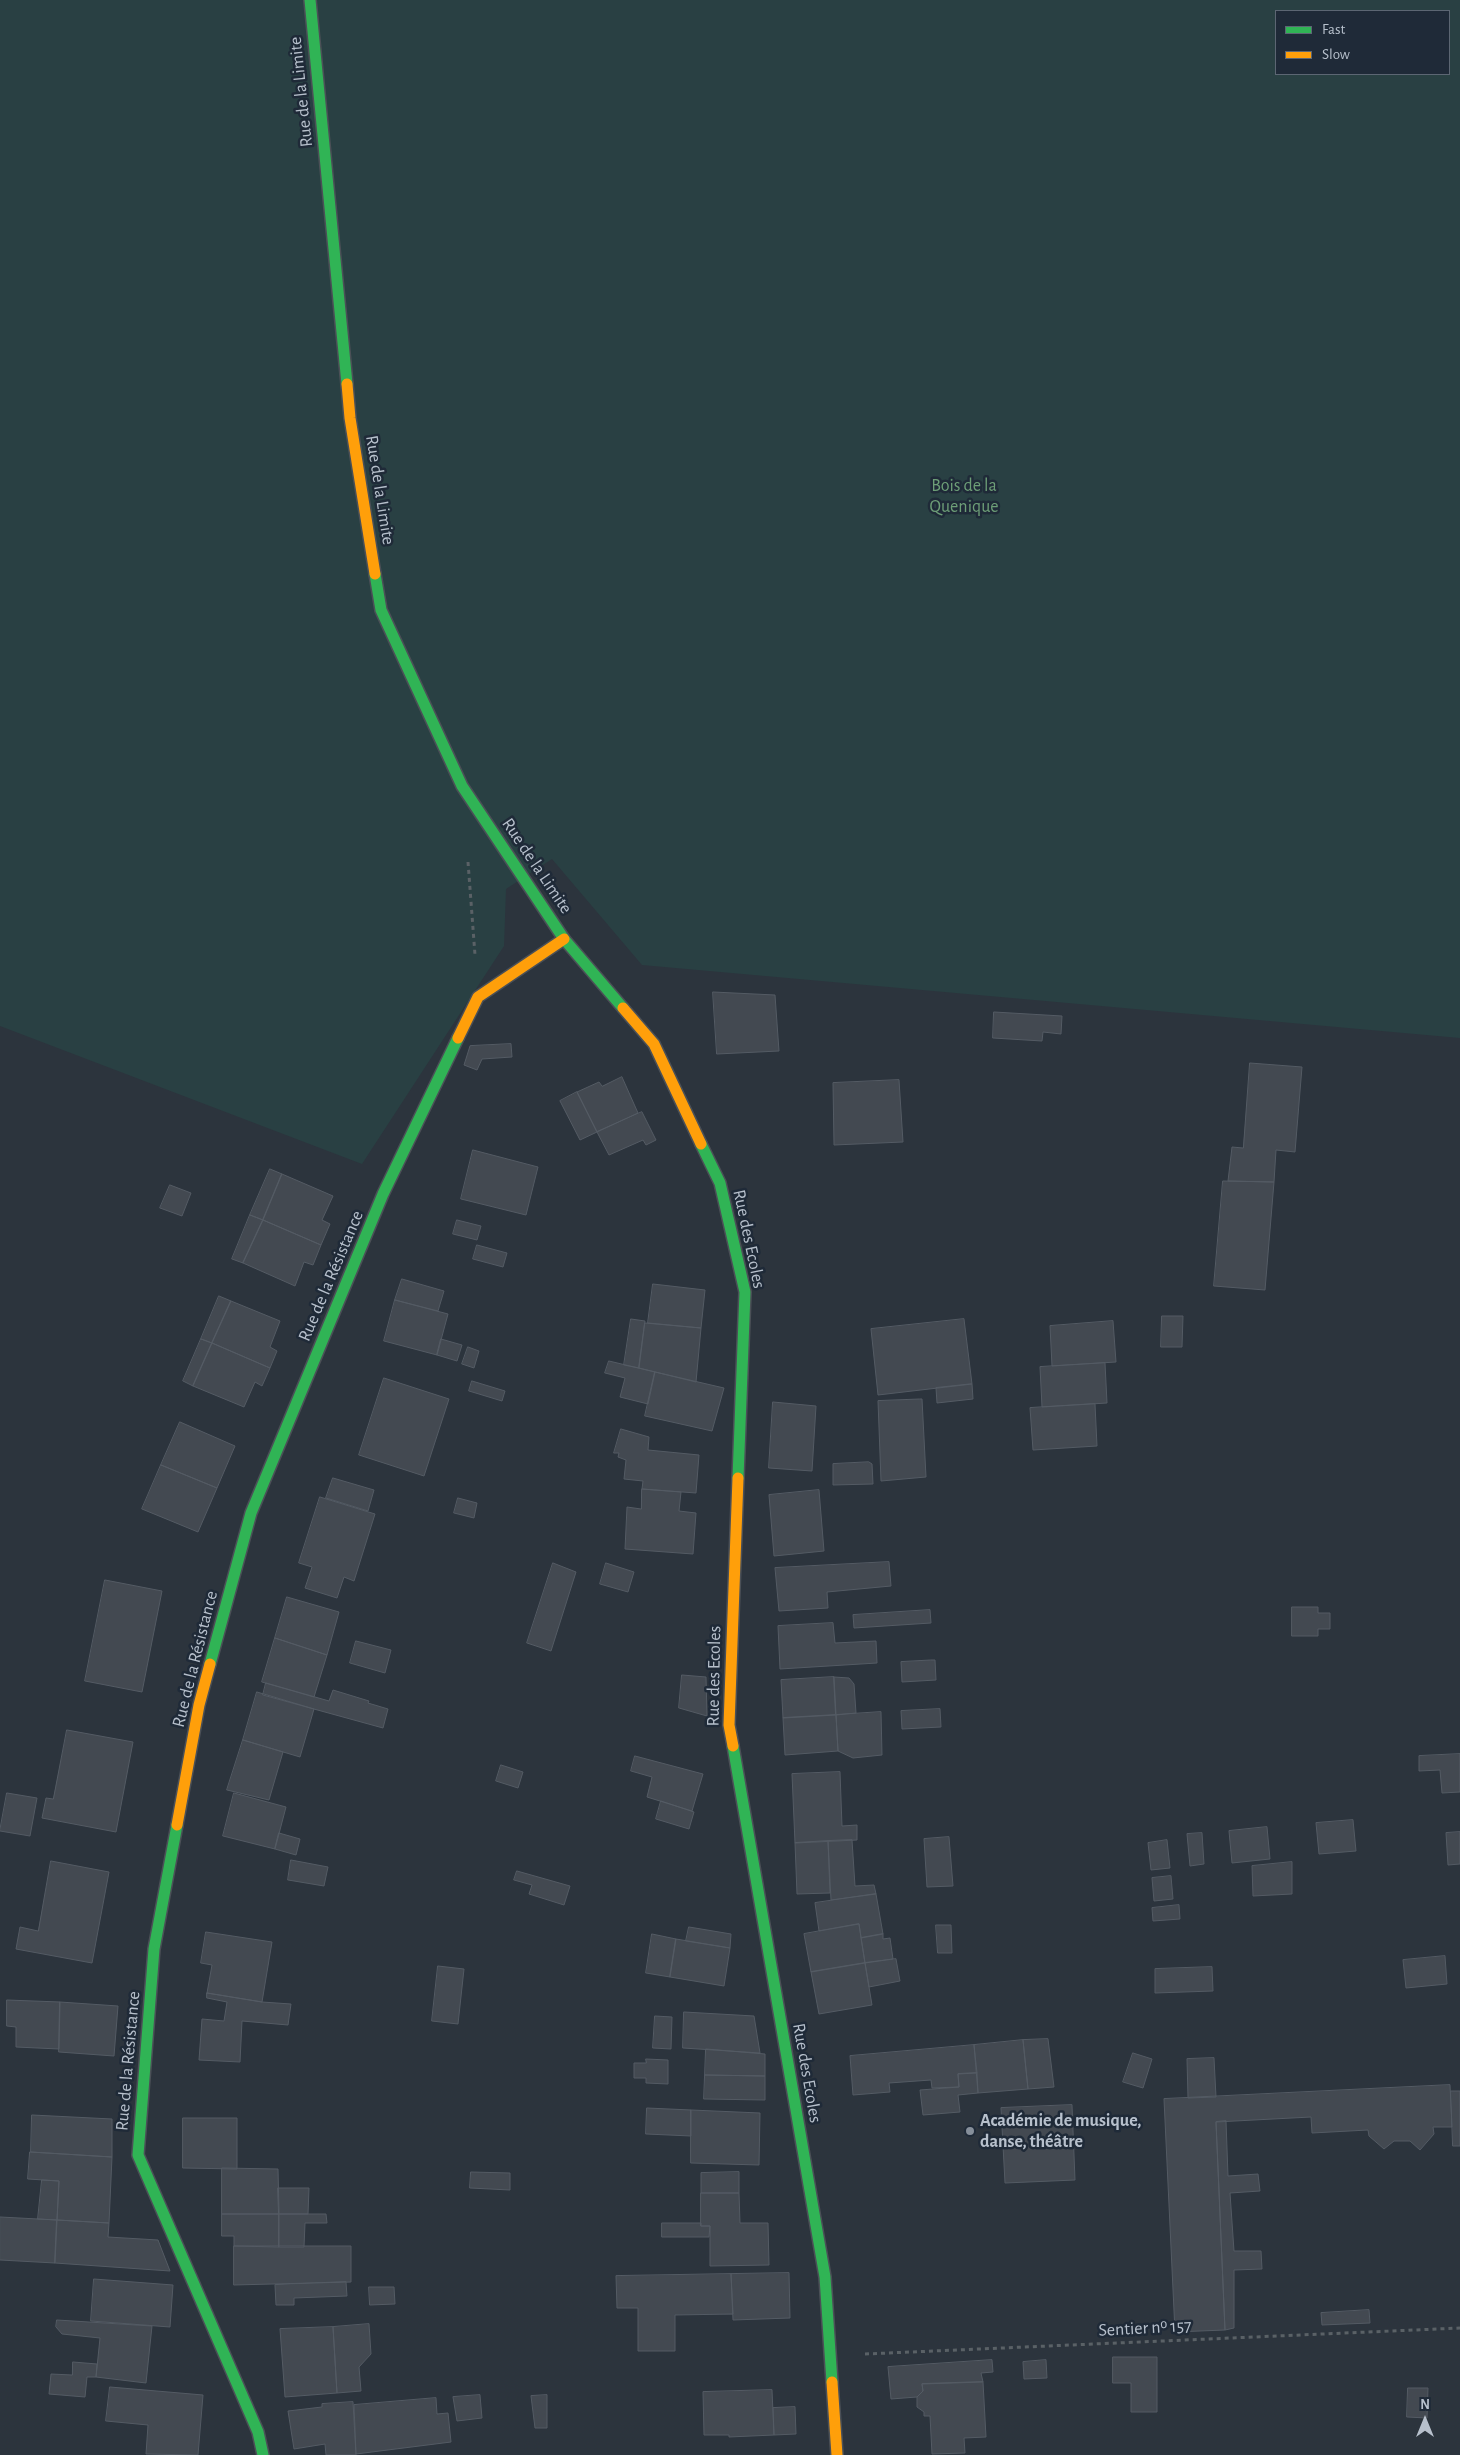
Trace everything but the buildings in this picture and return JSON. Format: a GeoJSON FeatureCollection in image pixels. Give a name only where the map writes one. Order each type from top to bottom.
{"type":"FeatureCollection","features":[{"type":"Feature","properties":{"kind":"street","name":"Rue de la Limite"},"geometry":{"type":"LineString","coordinates":[[310,0],[350,418],[381,610],[462,786],[564,939]]}},
{"type":"Feature","properties":{"kind":"street"},"geometry":{"type":"LineString","coordinates":[[478,997],[564,939]]}},
{"type":"Feature","properties":{"kind":"street","name":"Rue des Ecoles"},"geometry":{"type":"LineString","coordinates":[[564,939],[654,1044],[720,1183],[745,1292],[728,1725],[825,2278],[832,2356],[837,2455]]}},
{"type":"Feature","properties":{"kind":"street","name":"Rue de la Résistance"},"geometry":{"type":"LineString","coordinates":[[263,2455],[258,2432],[138,2155],[154,1949],[199,1705],[251,1513],[383,1194],[478,997]]}},
{"type":"Feature","properties":{"kind":"path"},"geometry":{"type":"LineString","coordinates":[[467,853],[478,997]]}},
{"type":"Feature","properties":{"kind":"path","name":"Sentier nᵒ 157"},"geometry":{"type":"LineString","coordinates":[[832,2356],[1460,2328]]}},
{"type":"Feature","properties":{"kind":"green space","name":"Bois de la Quenique"},"geometry":{"type":"Polygon","coordinates":[[[0,0],[1460,0],[1460,1038],[642,965],[552,859],[506,889],[504,946],[362,1164],[0,1026],[0,0]]]}},
{"type":"Feature","properties":{"kind":"traffic: fast"},"geometry":{"type":"LineString","coordinates":[[310,0],[347,384]]}},
{"type":"Feature","properties":{"kind":"traffic: fast"},"geometry":{"type":"LineString","coordinates":[[375,574],[381,610],[462,786],[564,939],[623,1008]]}},
{"type":"Feature","properties":{"kind":"traffic: fast"},"geometry":{"type":"LineString","coordinates":[[210,1664],[251,1513],[383,1194],[458,1038]]}},
{"type":"Feature","properties":{"kind":"traffic: fast"},"geometry":{"type":"LineString","coordinates":[[701,1144],[720,1183],[745,1292],[738,1478]]}},
{"type":"Feature","properties":{"kind":"traffic: fast"},"geometry":{"type":"LineString","coordinates":[[733,1746],[825,2277],[832,2382]]}},
{"type":"Feature","properties":{"kind":"traffic: fast"},"geometry":{"type":"LineString","coordinates":[[177,1825],[154,1949],[138,2155],[258,2432],[263,2455]]}},
{"type":"Feature","properties":{"kind":"traffic: slow"},"geometry":{"type":"LineString","coordinates":[[347,384],[350,418],[375,574]]}},
{"type":"Feature","properties":{"kind":"traffic: slow"},"geometry":{"type":"LineString","coordinates":[[458,1038],[478,997],[564,939]]}},
{"type":"Feature","properties":{"kind":"traffic: slow"},"geometry":{"type":"LineString","coordinates":[[623,1008],[654,1044],[701,1144]]}},
{"type":"Feature","properties":{"kind":"traffic: slow"},"geometry":{"type":"LineString","coordinates":[[733,1746],[729,1725],[738,1478]]}},
{"type":"Feature","properties":{"kind":"traffic: slow"},"geometry":{"type":"LineString","coordinates":[[177,1825],[199,1705],[210,1664]]}},
{"type":"Feature","properties":{"kind":"traffic: slow"},"geometry":{"type":"LineString","coordinates":[[832,2382],[837,2455]]}},
{"type":"Feature","properties":{"kind":"place","name":"Académie de musique, danse, théâtre"},"geometry":{"type":"Point","coordinates":[970,2131]}}]}
